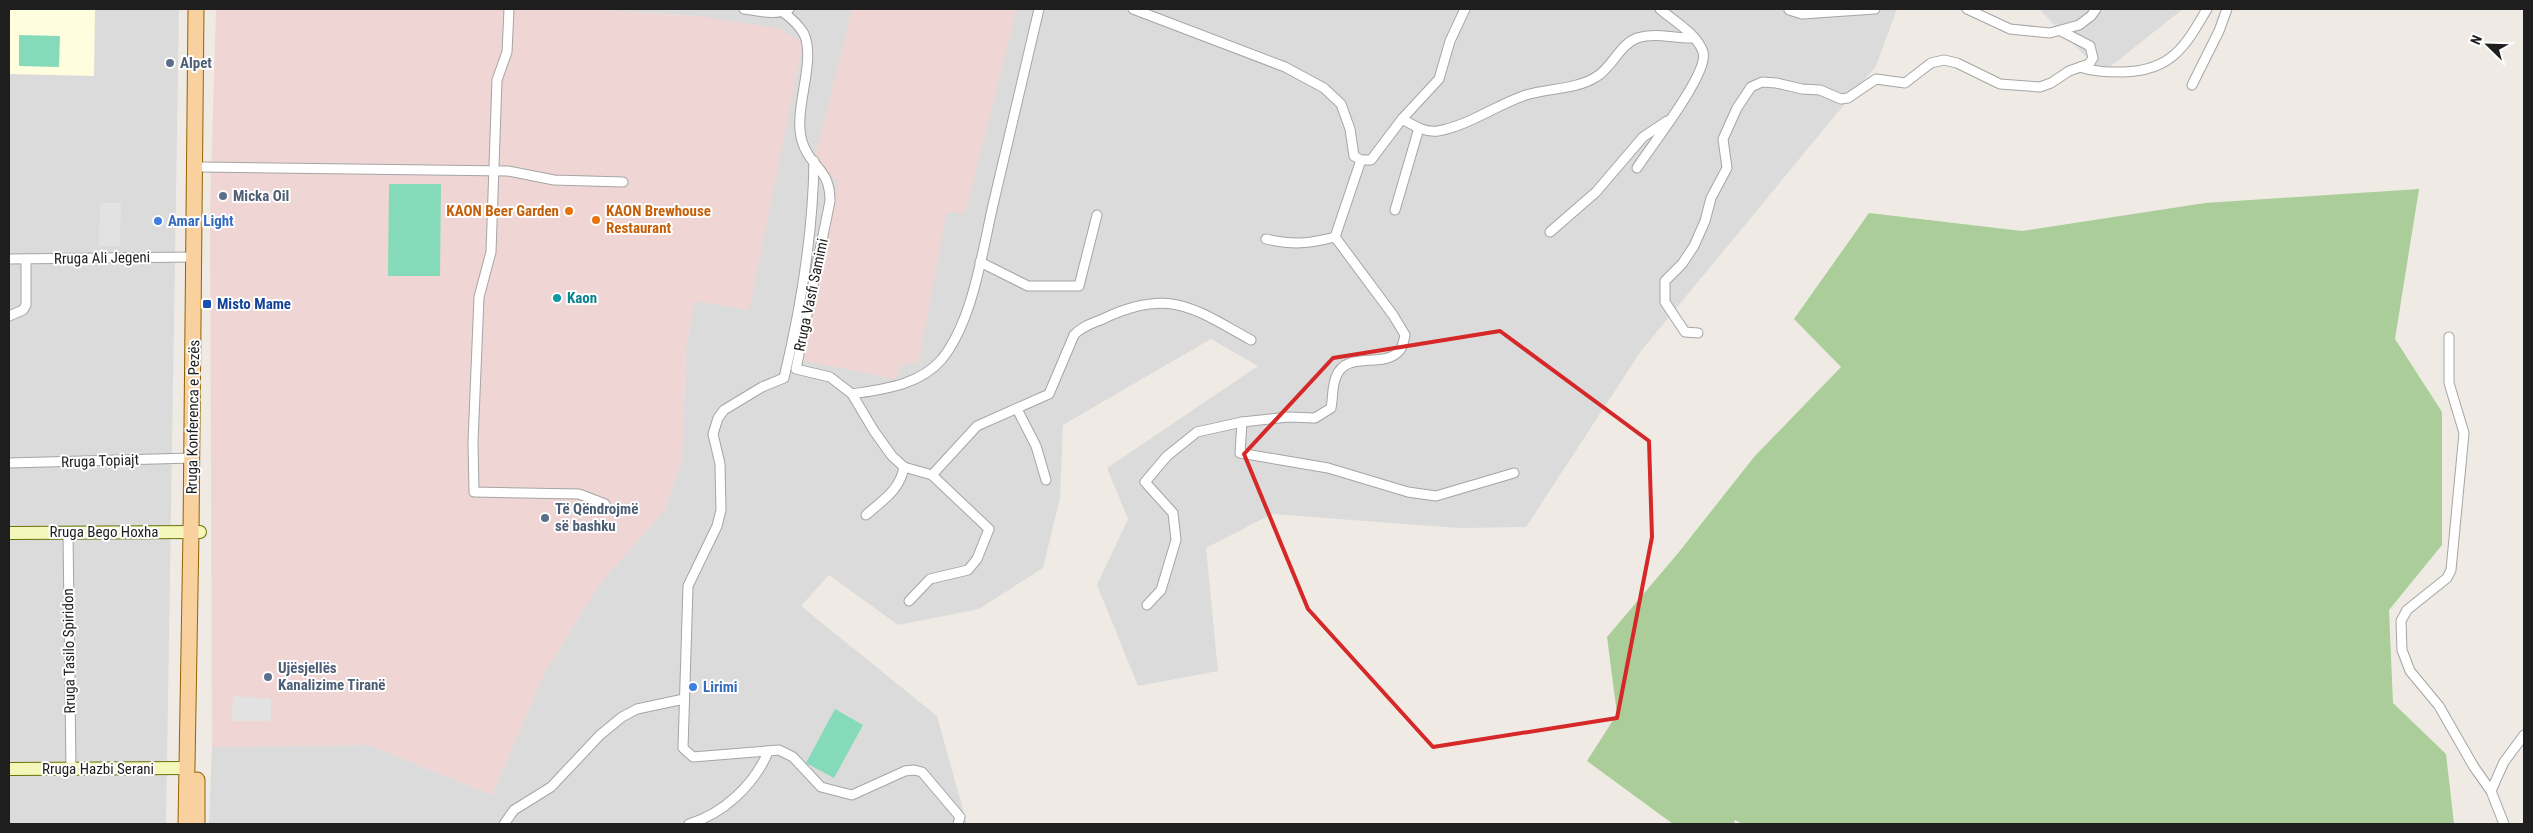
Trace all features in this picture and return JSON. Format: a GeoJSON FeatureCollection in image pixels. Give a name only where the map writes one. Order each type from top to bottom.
{"type":"FeatureCollection","features":[{"type":"Feature","properties":{"kind":"main road","name":"Rruga Konferenca e Pezës"},"geometry":{"type":"LineString","coordinates":[[196,9],[192,458],[196,532],[197,824]]}},
{"type":"Feature","properties":{"kind":"main road","name":"Rruga Konferenca e Pezës"},"geometry":{"type":"LineString","coordinates":[[186,824],[196,532],[204,9]]}},
{"type":"Feature","properties":{"kind":"street"},"geometry":{"type":"LineString","coordinates":[[509,9],[507,52],[497,80],[491,252],[479,297],[473,442],[474,492],[579,494],[605,504]]}},
{"type":"Feature","properties":{"kind":"street"},"geometry":{"type":"LineString","coordinates":[[744,9],[767,13],[785,10],[804,35],[807,51],[800,123],[802,144],[814,161],[810,225],[798,311],[784,378],[762,387],[724,410],[718,418],[713,434],[720,464],[720,510],[717,526],[688,586],[683,748],[686,753],[693,757],[779,750],[793,757],[821,787],[852,795],[905,771],[914,770],[922,772],[960,817],[958,824]]}},
{"type":"Feature","properties":{"kind":"street"},"geometry":{"type":"LineString","coordinates":[[852,394],[901,386],[941,360],[955,337],[966,313],[980,262],[1039,9]]}},
{"type":"Feature","properties":{"kind":"street"},"geometry":{"type":"LineString","coordinates":[[1133,9],[1286,67],[1324,88],[1340,104],[1350,129],[1354,156],[1361,160],[1370,160],[1402,119],[1439,79],[1450,41],[1465,9]]}},
{"type":"Feature","properties":{"kind":"street"},"geometry":{"type":"LineString","coordinates":[[1637,168],[1690,92],[1701,70],[1704,56],[1694,38],[1660,9]]}},
{"type":"Feature","properties":{"kind":"street"},"geometry":{"type":"LineString","coordinates":[[1789,9],[1802,14],[1874,9]]}},
{"type":"Feature","properties":{"kind":"street"},"geometry":{"type":"LineString","coordinates":[[1967,9],[2010,29],[2050,33],[2061,32],[2087,20],[2096,9]]}},
{"type":"Feature","properties":{"kind":"street"},"geometry":{"type":"LineString","coordinates":[[2080,67],[2091,71],[2132,72],[2160,66],[2176,56],[2207,9]]}},
{"type":"Feature","properties":{"kind":"street"},"geometry":{"type":"LineString","coordinates":[[2192,85],[2219,31],[2226,9]]}},
{"type":"Feature","properties":{"kind":"street"},"geometry":{"type":"LineString","coordinates":[[1698,333],[1685,332],[1665,302],[1665,281],[1682,264],[1701,230],[1710,198],[1727,168],[1723,139],[1737,108],[1750,86],[1762,82],[1820,90],[1841,99],[1848,98],[1876,79],[1906,83],[1931,63],[1944,60],[1957,63],[2000,84],[2040,88],[2051,83],[2069,70],[2089,64],[2093,58],[2090,46],[2061,32]]}},
{"type":"Feature","properties":{"kind":"street"},"geometry":{"type":"LineString","coordinates":[[1402,119],[1419,128],[1437,131],[1485,115],[1504,104],[1527,95],[1573,86],[1596,77],[1627,44],[1637,38],[1666,35],[1679,39],[1694,38]]}},
{"type":"Feature","properties":{"kind":"street"},"geometry":{"type":"LineString","coordinates":[[1550,232],[1596,192],[1644,137],[1669,120]]}},
{"type":"Feature","properties":{"kind":"street"},"geometry":{"type":"LineString","coordinates":[[1395,210],[1419,128]]}},
{"type":"Feature","properties":{"kind":"street"},"geometry":{"type":"LineString","coordinates":[[1335,237],[1361,160]]}},
{"type":"Feature","properties":{"kind":"street","name":"Rruga Vasfi Samimi"},"geometry":{"type":"LineString","coordinates":[[814,161],[824,173],[830,186],[830,201],[796,368],[830,377],[852,394],[874,431],[892,456],[904,467]]}},
{"type":"Feature","properties":{"kind":"street"},"geometry":{"type":"LineString","coordinates":[[202,167],[508,171],[554,180],[623,182]]}},
{"type":"Feature","properties":{"kind":"street"},"geometry":{"type":"LineString","coordinates":[[980,262],[1028,286],[1079,286],[1096,215]]}},
{"type":"Feature","properties":{"kind":"street"},"geometry":{"type":"LineString","coordinates":[[1266,239],[1286,244],[1305,244],[1335,237]]}},
{"type":"Feature","properties":{"kind":"street"},"geometry":{"type":"LineString","coordinates":[[1147,605],[1161,590],[1176,540],[1173,513],[1145,482],[1148,475],[1167,456],[1197,432],[1242,422],[1288,417],[1315,418],[1331,408],[1336,377],[1343,367],[1350,362],[1389,359],[1401,349],[1405,335],[1393,315],[1335,237]]}},
{"type":"Feature","properties":{"kind":"street","name":"Rruga Ali Jegeni"},"geometry":{"type":"LineString","coordinates":[[9,259],[194,257]]}},
{"type":"Feature","properties":{"kind":"street"},"geometry":{"type":"LineString","coordinates":[[9,316],[22,310],[26,304],[26,259]]}},
{"type":"Feature","properties":{"kind":"street"},"geometry":{"type":"LineString","coordinates":[[932,475],[977,426],[1049,394],[1074,335],[1080,328],[1131,307],[1166,302],[1195,308],[1251,340]]}},
{"type":"Feature","properties":{"kind":"street"},"geometry":{"type":"LineString","coordinates":[[2449,337],[2449,383],[2464,433],[2451,570],[2447,578],[2407,610],[2401,621],[2400,635],[2402,650],[2410,671],[2439,706],[2474,767],[2492,791],[2504,824]]}},
{"type":"Feature","properties":{"kind":"street"},"geometry":{"type":"LineString","coordinates":[[1017,409],[1036,446],[1046,480]]}},
{"type":"Feature","properties":{"kind":"street"},"geometry":{"type":"LineString","coordinates":[[1242,422],[1240,453],[1328,468],[1408,492],[1436,496],[1514,473]]}},
{"type":"Feature","properties":{"kind":"street","name":"Rruga Topiajt"},"geometry":{"type":"LineString","coordinates":[[9,463],[192,458]]}},
{"type":"Feature","properties":{"kind":"street"},"geometry":{"type":"LineString","coordinates":[[866,515],[897,488],[902,480],[904,467],[932,475],[989,529],[977,560],[968,570],[930,579],[909,600]]}},
{"type":"Feature","properties":{"kind":"street","name":"Rruga Bego Hoxha"},"geometry":{"type":"LineString","coordinates":[[9,533],[196,532]]}},
{"type":"Feature","properties":{"kind":"street","name":"Rruga Tasilo Spiridon"},"geometry":{"type":"LineString","coordinates":[[68,533],[71,769]]}},
{"type":"Feature","properties":{"kind":"street"},"geometry":{"type":"LineString","coordinates":[[504,824],[514,810],[551,787],[600,735],[622,717],[637,709],[684,699]]}},
{"type":"Feature","properties":{"kind":"street"},"geometry":{"type":"LineString","coordinates":[[2492,791],[2504,762],[2524,735]]}},
{"type":"Feature","properties":{"kind":"street"},"geometry":{"type":"LineString","coordinates":[[689,824],[704,820],[742,791],[763,764],[768,752]]}},
{"type":"Feature","properties":{"kind":"street","name":"Rruga Hazbi Serani"},"geometry":{"type":"LineString","coordinates":[[9,769],[188,768]]}},
{"type":"Feature","properties":{"kind":"highlighted area"},"geometry":{"type":"Polygon","coordinates":[[[1500,331],[1649,441],[1652,537],[1617,718],[1433,747],[1308,609],[1244,454],[1333,358],[1500,331]]]}},
{"type":"Feature","properties":{"kind":"shaded area"},"geometry":{"type":"Polygon","coordinates":[[[9,9],[179,9],[166,824],[9,824],[9,9]]]}},
{"type":"Feature","properties":{"kind":"shaded area"},"geometry":{"type":"Polygon","coordinates":[[[9,9],[95,9],[94,76],[9,74],[9,9]]]}},
{"type":"Feature","properties":{"kind":"shaded area"},"geometry":{"type":"Polygon","coordinates":[[[216,9],[585,9],[697,16],[778,28],[803,43],[749,310],[695,301],[686,346],[682,460],[664,511],[600,583],[545,672],[492,795],[369,745],[212,747],[210,212],[216,9]]]}},
{"type":"Feature","properties":{"kind":"shaded area"},"geometry":{"type":"Polygon","coordinates":[[[585,9],[1897,9],[1876,66],[1641,351],[1526,527],[1458,528],[1272,514],[1206,548],[1218,671],[1138,686],[1097,585],[1128,519],[1107,468],[1258,366],[1211,339],[1063,425],[1060,498],[1043,568],[979,609],[898,625],[829,575],[801,606],[937,716],[967,824],[209,824],[212,747],[369,745],[492,795],[545,672],[600,583],[664,511],[682,460],[686,346],[695,300],[748,310],[697,16],[585,9]]]}},
{"type":"Feature","properties":{"kind":"shaded area"},"geometry":{"type":"Polygon","coordinates":[[[852,9],[1017,9],[965,214],[947,212],[918,363],[901,365],[895,379],[800,360],[838,180],[824,173],[814,161],[852,9]]]}},
{"type":"Feature","properties":{"kind":"shaded area"},"geometry":{"type":"Polygon","coordinates":[[[2039,9],[2183,9],[2102,73],[2039,9]]]}},
{"type":"Feature","properties":{"kind":"shaded area"},"geometry":{"type":"Polygon","coordinates":[[[100,203],[121,203],[120,246],[99,246],[100,203]]]}},
{"type":"Feature","properties":{"kind":"shaded area"},"geometry":{"type":"Polygon","coordinates":[[[233,696],[271,699],[271,721],[231,721],[233,696]]]}},
{"type":"Feature","properties":{"kind":"green space"},"geometry":{"type":"Polygon","coordinates":[[[19,35],[60,36],[59,67],[19,66],[19,35]]]}},
{"type":"Feature","properties":{"kind":"green space"},"geometry":{"type":"Polygon","coordinates":[[[389,184],[441,184],[440,276],[388,276],[389,184]]]}},
{"type":"Feature","properties":{"kind":"green space"},"geometry":{"type":"Polygon","coordinates":[[[2419,189],[2395,339],[2442,412],[2442,545],[2389,610],[2393,703],[2446,754],[2454,824],[1742,824],[1735,820],[1734,824],[1673,824],[1587,761],[1617,714],[1607,637],[1679,552],[1754,457],[1841,367],[1794,319],[1869,213],[2022,231],[2205,203],[2419,189]]]}},
{"type":"Feature","properties":{"kind":"green space"},"geometry":{"type":"Polygon","coordinates":[[[835,709],[863,725],[834,778],[806,763],[835,709]]]}},
{"type":"Feature","properties":{"kind":"place","name":"Alpet"},"geometry":{"type":"Point","coordinates":[170,63]}},
{"type":"Feature","properties":{"kind":"place","name":"Micka Oil"},"geometry":{"type":"Point","coordinates":[223,196]}},
{"type":"Feature","properties":{"kind":"place","name":"KAON Beer Garden"},"geometry":{"type":"Point","coordinates":[569,211]}},
{"type":"Feature","properties":{"kind":"place","name":"KAON Brewhouse Restaurant"},"geometry":{"type":"Point","coordinates":[596,220]}},
{"type":"Feature","properties":{"kind":"place","name":"Amar Light"},"geometry":{"type":"Point","coordinates":[158,221]}},
{"type":"Feature","properties":{"kind":"place","name":"Kaon"},"geometry":{"type":"Point","coordinates":[557,298]}},
{"type":"Feature","properties":{"kind":"place","name":"Misto Mame"},"geometry":{"type":"Point","coordinates":[207,304]}},
{"type":"Feature","properties":{"kind":"place","name":"Të Qëndrojmë së bashku"},"geometry":{"type":"Point","coordinates":[545,518]}},
{"type":"Feature","properties":{"kind":"place","name":"Ujësjellës Kanalizime Tiranë"},"geometry":{"type":"Point","coordinates":[268,677]}},
{"type":"Feature","properties":{"kind":"place","name":"Lirimi"},"geometry":{"type":"Point","coordinates":[693,687]}}]}
